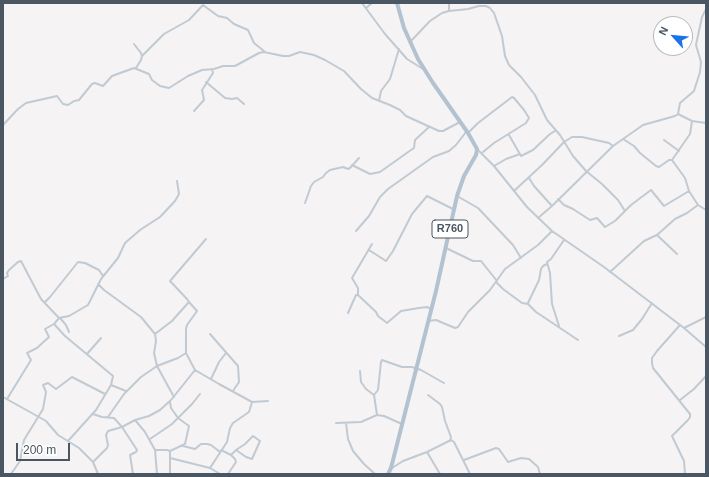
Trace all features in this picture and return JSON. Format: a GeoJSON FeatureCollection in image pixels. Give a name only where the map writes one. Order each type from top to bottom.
{"type":"FeatureCollection","features":[{"type":"Feature","properties":{"kind":"main road"},"geometry":{"type":"LineString","coordinates":[[397,3],[410,42],[425,71],[477,149]]}},
{"type":"Feature","properties":{"kind":"main road","name":"R760"},"geometry":{"type":"LineString","coordinates":[[388,474],[391,468],[431,309],[457,196],[464,176],[476,155],[477,149]]}},
{"type":"Feature","properties":{"kind":"street"},"geometry":{"type":"LineString","coordinates":[[362,3],[407,59],[425,71]]}},
{"type":"Feature","properties":{"kind":"street"},"geometry":{"type":"LineString","coordinates":[[366,8],[372,3]]}},
{"type":"Feature","properties":{"kind":"street"},"geometry":{"type":"LineString","coordinates":[[448,3],[449,11]]}},
{"type":"Feature","properties":{"kind":"street"},"geometry":{"type":"LineString","coordinates":[[136,68],[142,56],[164,34],[189,20],[203,5],[218,16],[227,18],[234,24],[248,30],[254,43],[264,52]]}},
{"type":"Feature","properties":{"kind":"street"},"geometry":{"type":"LineString","coordinates":[[410,42],[436,16],[449,11],[464,10],[483,5],[488,6],[492,11],[503,40],[506,60],[535,95],[545,115],[573,156],[586,171],[618,200],[625,211]]}},
{"type":"Feature","properties":{"kind":"street"},"geometry":{"type":"LineString","coordinates":[[678,114],[680,104],[694,91],[700,72],[701,62],[696,45],[700,24],[706,9]]}},
{"type":"Feature","properties":{"kind":"street"},"geometry":{"type":"LineString","coordinates":[[134,44],[142,56]]}},
{"type":"Feature","properties":{"kind":"street"},"geometry":{"type":"LineString","coordinates":[[379,101],[381,91],[390,79],[399,49]]}},
{"type":"Feature","properties":{"kind":"street"},"geometry":{"type":"LineString","coordinates":[[3,125],[18,109],[26,104],[57,96],[63,104],[68,106],[74,101],[80,100],[89,86],[94,83],[103,86],[112,76],[134,68],[149,74],[152,80],[160,86],[168,88],[188,76],[204,70],[223,66],[237,66],[259,53],[264,52],[283,56],[289,56],[300,52],[314,55],[344,71],[361,89],[379,101],[400,110],[406,116],[429,127],[442,131],[460,122]]}},
{"type":"Feature","properties":{"kind":"street"},"geometry":{"type":"LineString","coordinates":[[194,111],[204,100],[202,90],[212,74],[212,69]]}},
{"type":"Feature","properties":{"kind":"street"},"geometry":{"type":"LineString","coordinates":[[206,82],[226,98],[237,98],[244,104]]}},
{"type":"Feature","properties":{"kind":"street"},"geometry":{"type":"LineString","coordinates":[[356,231],[369,216],[380,197],[388,189],[433,157],[449,151],[467,132],[512,97],[529,118],[526,123],[482,152]]}},
{"type":"Feature","properties":{"kind":"street"},"geometry":{"type":"LineString","coordinates":[[678,114],[692,121],[706,123]]}},
{"type":"Feature","properties":{"kind":"street"},"geometry":{"type":"LineString","coordinates":[[538,218],[612,146],[643,125],[678,114]]}},
{"type":"Feature","properties":{"kind":"street"},"geometry":{"type":"LineString","coordinates":[[622,139],[634,146],[640,153],[659,167],[669,160],[672,160],[679,151],[690,134],[692,121]]}},
{"type":"Feature","properties":{"kind":"street"},"geometry":{"type":"LineString","coordinates":[[352,165],[370,174],[380,172],[414,148],[415,140],[429,127]]}},
{"type":"Feature","properties":{"kind":"street"},"geometry":{"type":"LineString","coordinates":[[494,166],[506,159],[520,154],[523,155],[533,150],[555,131]]}},
{"type":"Feature","properties":{"kind":"street"},"geometry":{"type":"LineString","coordinates":[[509,135],[520,154]]}},
{"type":"Feature","properties":{"kind":"street"},"geometry":{"type":"LineString","coordinates":[[514,191],[529,178],[564,142],[572,137],[582,137],[609,143],[612,146]]}},
{"type":"Feature","properties":{"kind":"street"},"geometry":{"type":"LineString","coordinates":[[664,140],[679,151]]}},
{"type":"Feature","properties":{"kind":"street"},"geometry":{"type":"LineString","coordinates":[[477,149],[482,152],[527,207],[552,232],[652,303],[706,347]]}},
{"type":"Feature","properties":{"kind":"street"},"geometry":{"type":"LineString","coordinates":[[305,203],[312,184],[333,169],[343,167],[350,168],[359,158]]}},
{"type":"Feature","properties":{"kind":"street"},"geometry":{"type":"LineString","coordinates":[[672,160],[685,178],[689,191],[698,204],[706,210]]}},
{"type":"Feature","properties":{"kind":"street"},"geometry":{"type":"LineString","coordinates":[[529,178],[534,186],[552,206]]}},
{"type":"Feature","properties":{"kind":"street"},"geometry":{"type":"LineString","coordinates":[[7,399],[31,360],[28,353],[38,348],[48,337],[49,335],[46,329],[54,324],[59,318],[69,316],[88,305],[98,284],[118,258],[125,243],[140,230],[160,217],[175,201],[179,194],[177,181]]}},
{"type":"Feature","properties":{"kind":"street"},"geometry":{"type":"LineString","coordinates":[[558,199],[564,205],[590,220],[597,218],[605,227],[615,221],[651,190],[664,206],[689,191]]}},
{"type":"Feature","properties":{"kind":"street"},"geometry":{"type":"LineString","coordinates":[[369,250],[385,261],[387,260],[412,214],[427,196],[454,209]]}},
{"type":"Feature","properties":{"kind":"street"},"geometry":{"type":"LineString","coordinates":[[457,196],[478,208],[513,245],[521,258]]}},
{"type":"Feature","properties":{"kind":"street"},"geometry":{"type":"LineString","coordinates":[[610,272],[644,241],[657,235],[675,219],[687,213],[698,204]]}},
{"type":"Feature","properties":{"kind":"street"},"geometry":{"type":"LineString","coordinates":[[428,321],[436,320],[455,328],[458,327],[468,312],[490,290],[508,267],[538,245],[552,232]]}},
{"type":"Feature","properties":{"kind":"street"},"geometry":{"type":"LineString","coordinates":[[657,235],[677,254]]}},
{"type":"Feature","properties":{"kind":"street"},"geometry":{"type":"LineString","coordinates":[[206,239],[170,281],[197,311],[186,326],[186,353],[195,370],[252,402],[268,401]]}},
{"type":"Feature","properties":{"kind":"street"},"geometry":{"type":"LineString","coordinates":[[528,304],[539,280],[542,267],[547,264],[564,240]]}},
{"type":"Feature","properties":{"kind":"street"},"geometry":{"type":"LineString","coordinates":[[348,313],[356,295],[358,295],[358,288],[352,278],[372,244]]}},
{"type":"Feature","properties":{"kind":"street"},"geometry":{"type":"LineString","coordinates":[[446,248],[473,261],[481,261],[503,289],[522,303],[528,304],[536,312],[578,340]]}},
{"type":"Feature","properties":{"kind":"street"},"geometry":{"type":"LineString","coordinates":[[3,279],[8,276],[8,271],[21,261],[44,302],[66,325],[69,332]]}},
{"type":"Feature","properties":{"kind":"street"},"geometry":{"type":"LineString","coordinates":[[44,302],[78,262],[85,263],[98,270],[103,276]]}},
{"type":"Feature","properties":{"kind":"street"},"geometry":{"type":"LineString","coordinates":[[547,264],[550,273],[552,304],[559,326]]}},
{"type":"Feature","properties":{"kind":"street"},"geometry":{"type":"LineString","coordinates":[[98,284],[142,317],[155,334],[156,341],[154,353],[157,366],[174,397]]}},
{"type":"Feature","properties":{"kind":"street"},"geometry":{"type":"LineString","coordinates":[[358,295],[376,312],[378,316],[387,323],[401,311],[427,307],[431,309]]}},
{"type":"Feature","properties":{"kind":"street"},"geometry":{"type":"LineString","coordinates":[[155,334],[172,321],[189,302]]}},
{"type":"Feature","properties":{"kind":"street"},"geometry":{"type":"LineString","coordinates":[[619,336],[633,330],[652,303]]}},
{"type":"Feature","properties":{"kind":"street"},"geometry":{"type":"LineString","coordinates":[[684,328],[706,317]]}},
{"type":"Feature","properties":{"kind":"street"},"geometry":{"type":"LineString","coordinates":[[54,324],[65,336],[112,374],[114,379],[93,414],[68,441]]}},
{"type":"Feature","properties":{"kind":"street"},"geometry":{"type":"LineString","coordinates":[[680,325],[657,351],[652,358],[652,363],[653,368],[690,414],[690,417],[681,428],[672,435],[684,461],[685,474]]}},
{"type":"Feature","properties":{"kind":"street"},"geometry":{"type":"LineString","coordinates":[[210,334],[238,368],[238,382],[233,391]]}},
{"type":"Feature","properties":{"kind":"street"},"geometry":{"type":"LineString","coordinates":[[88,354],[101,338]]}},
{"type":"Feature","properties":{"kind":"street"},"geometry":{"type":"LineString","coordinates":[[108,417],[126,392],[141,377],[157,366],[186,353]]}},
{"type":"Feature","properties":{"kind":"street"},"geometry":{"type":"LineString","coordinates":[[211,379],[218,362],[226,353]]}},
{"type":"Feature","properties":{"kind":"street"},"geometry":{"type":"LineString","coordinates":[[374,395],[378,390],[382,361],[402,367],[421,370],[444,383]]}},
{"type":"Feature","properties":{"kind":"street"},"geometry":{"type":"LineString","coordinates":[[93,462],[107,448],[108,445],[106,435],[108,431],[156,413],[170,402],[195,370]]}},
{"type":"Feature","properties":{"kind":"street"},"geometry":{"type":"LineString","coordinates":[[360,371],[361,382],[366,389],[374,395],[377,415]]}},
{"type":"Feature","properties":{"kind":"street"},"geometry":{"type":"LineString","coordinates":[[680,400],[694,389],[706,376]]}},
{"type":"Feature","properties":{"kind":"street"},"geometry":{"type":"LineString","coordinates":[[11,474],[20,461],[24,440],[39,417],[46,400],[46,391],[42,386],[44,384],[48,383],[56,389],[72,377],[106,394]]}},
{"type":"Feature","properties":{"kind":"street"},"geometry":{"type":"LineString","coordinates":[[111,385],[126,392]]}},
{"type":"Feature","properties":{"kind":"street"},"geometry":{"type":"LineString","coordinates":[[150,440],[168,428],[200,394]]}},
{"type":"Feature","properties":{"kind":"street"},"geometry":{"type":"LineString","coordinates":[[428,395],[440,404],[442,408],[451,437],[450,441]]}},
{"type":"Feature","properties":{"kind":"street"},"geometry":{"type":"LineString","coordinates":[[3,397],[50,423],[59,436],[79,448],[93,462],[98,474]]}},
{"type":"Feature","properties":{"kind":"street"},"geometry":{"type":"LineString","coordinates":[[154,450],[170,451],[186,443],[189,426],[178,418],[171,408],[170,402]]}},
{"type":"Feature","properties":{"kind":"street"},"geometry":{"type":"LineString","coordinates":[[210,468],[227,442],[231,425],[249,412],[252,402]]}},
{"type":"Feature","properties":{"kind":"street"},"geometry":{"type":"LineString","coordinates":[[93,414],[102,418],[113,417],[122,427],[137,450],[130,455],[133,474]]}},
{"type":"Feature","properties":{"kind":"street"},"geometry":{"type":"LineString","coordinates":[[336,422],[346,423],[367,420],[377,415],[384,416],[402,424]]}},
{"type":"Feature","properties":{"kind":"street"},"geometry":{"type":"LineString","coordinates":[[135,420],[150,440],[154,450],[158,474]]}},
{"type":"Feature","properties":{"kind":"street"},"geometry":{"type":"LineString","coordinates":[[346,423],[348,439],[353,452],[375,474]]}},
{"type":"Feature","properties":{"kind":"street"},"geometry":{"type":"LineString","coordinates":[[231,455],[236,450],[253,436],[260,441],[252,459],[236,450]]}},
{"type":"Feature","properties":{"kind":"street"},"geometry":{"type":"LineString","coordinates":[[391,468],[403,461],[450,441]]}},
{"type":"Feature","properties":{"kind":"street"},"geometry":{"type":"LineString","coordinates":[[450,441],[454,442],[470,474]]}},
{"type":"Feature","properties":{"kind":"street"},"geometry":{"type":"LineString","coordinates":[[182,446],[195,449],[201,444],[207,444],[231,455],[236,462],[228,474]]}},
{"type":"Feature","properties":{"kind":"street"},"geometry":{"type":"LineString","coordinates":[[464,460],[496,448],[499,449],[508,462],[521,458],[529,459],[538,467],[540,474]]}},
{"type":"Feature","properties":{"kind":"street"},"geometry":{"type":"LineString","coordinates":[[170,451],[170,474]]}},
{"type":"Feature","properties":{"kind":"street"},"geometry":{"type":"LineString","coordinates":[[427,452],[440,474]]}},
{"type":"Feature","properties":{"kind":"street"},"geometry":{"type":"LineString","coordinates":[[170,458],[210,468],[218,474]]}}]}
